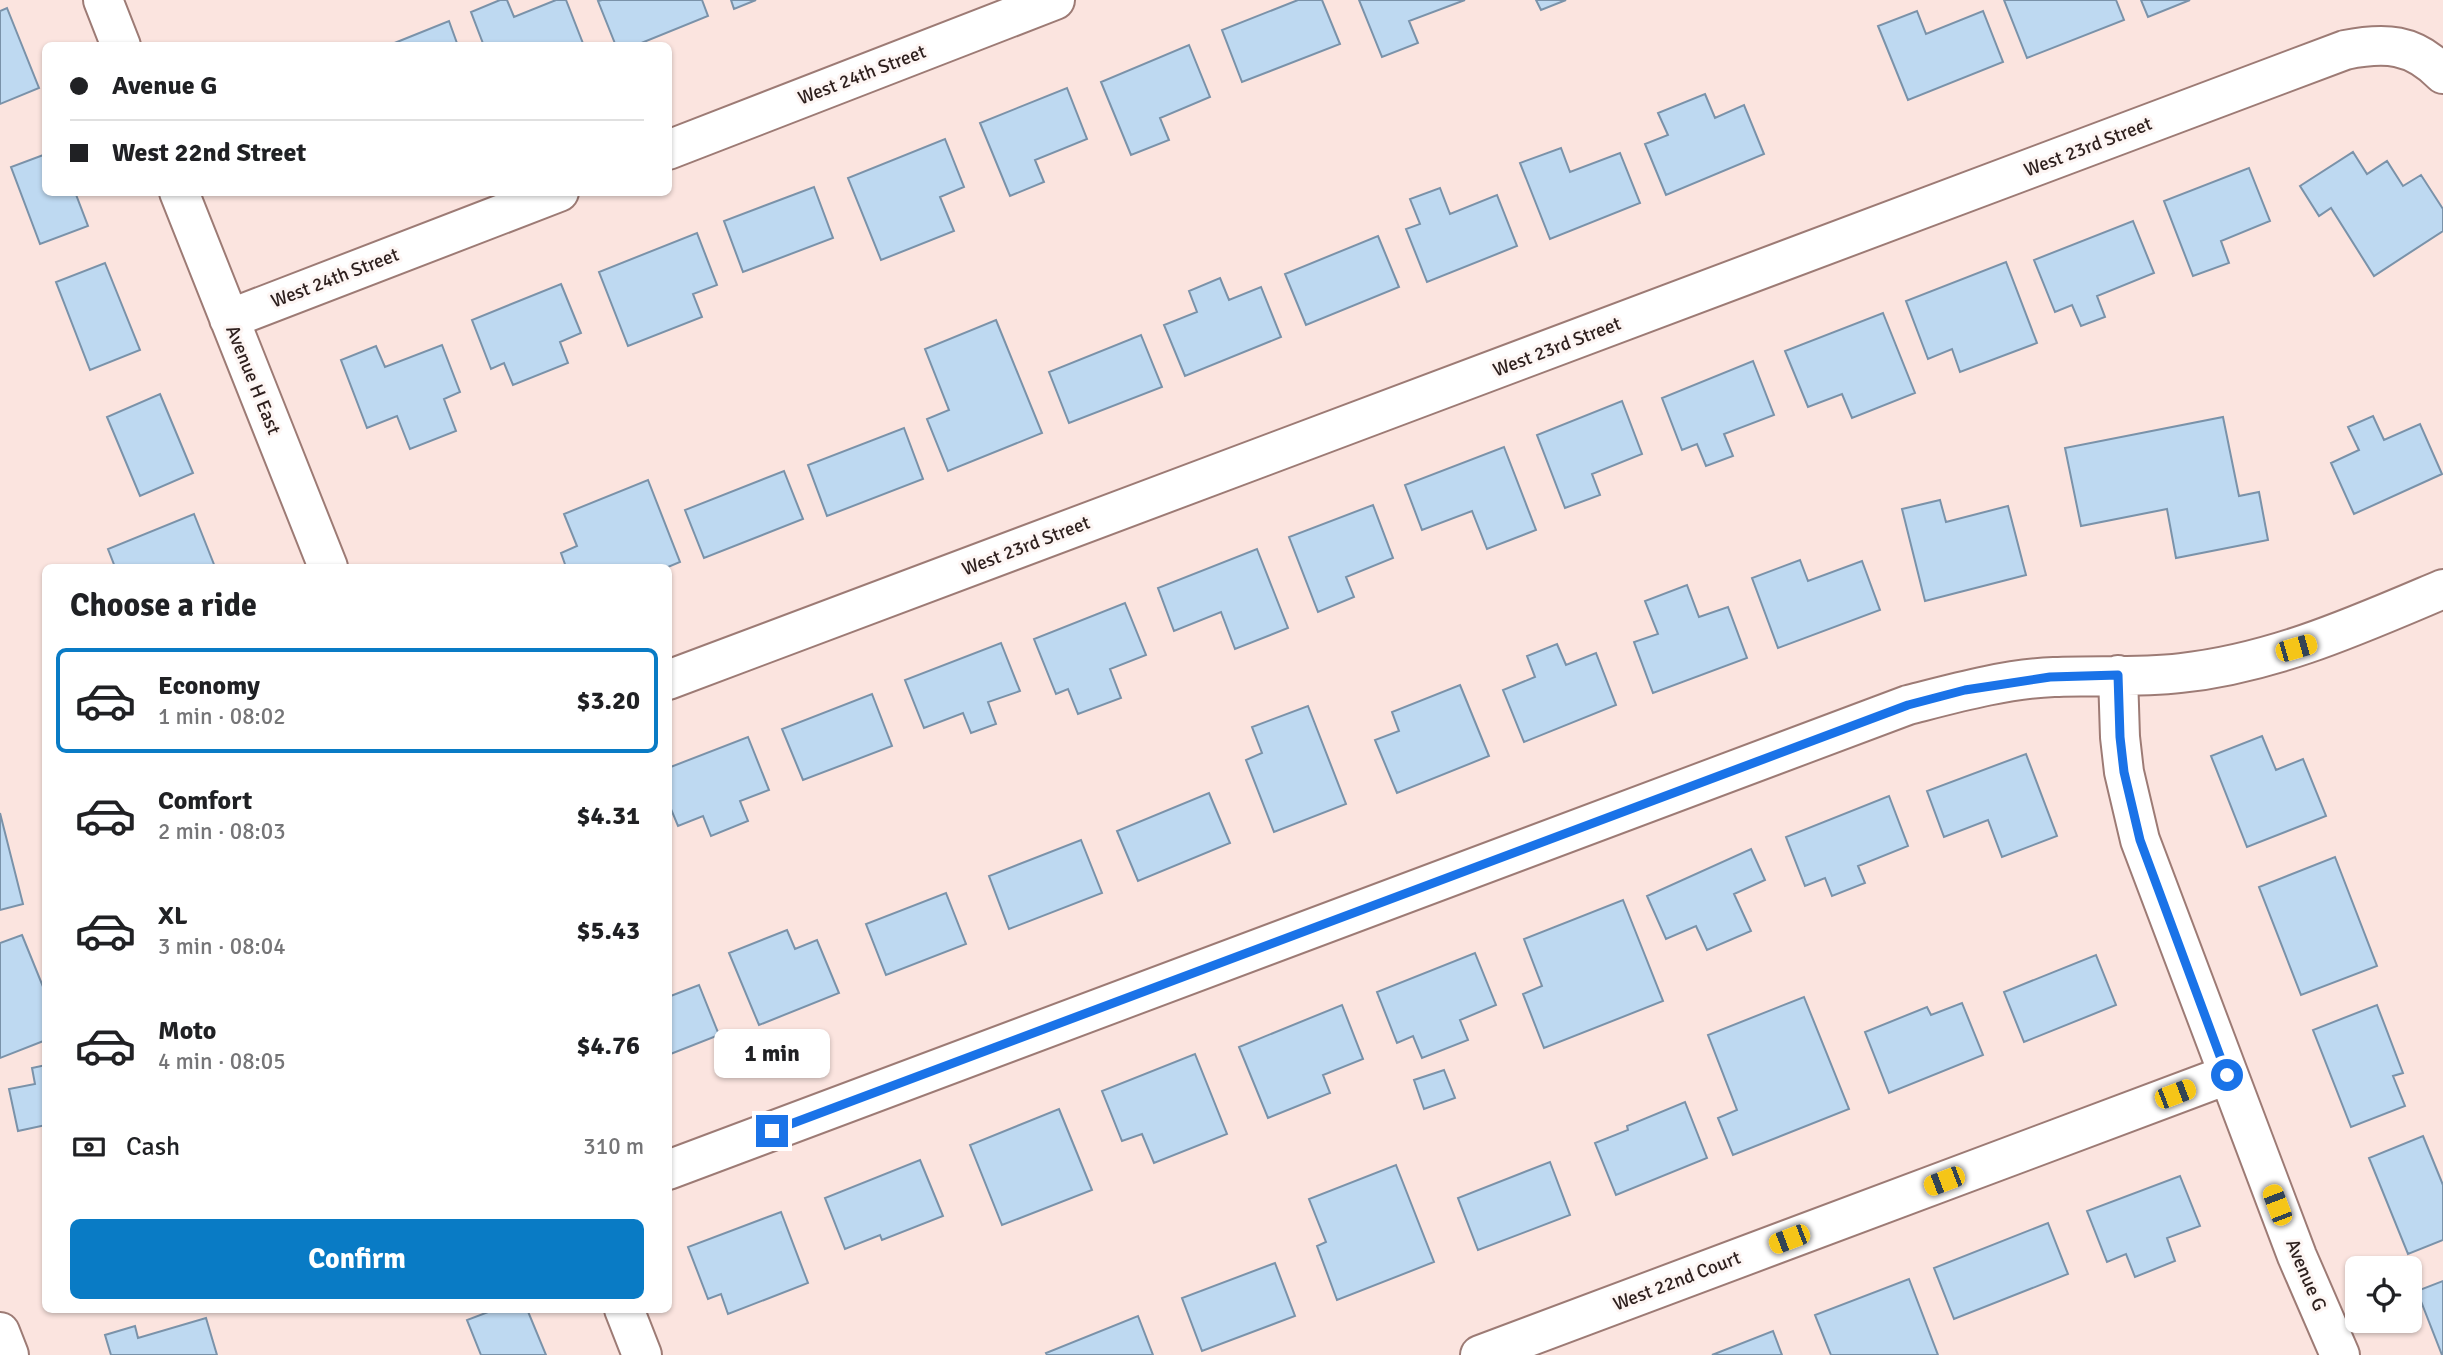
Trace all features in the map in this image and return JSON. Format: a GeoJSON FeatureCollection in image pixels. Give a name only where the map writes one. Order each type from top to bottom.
{"type":"FeatureCollection","features":[{"type":"Feature","properties":{"kind":"street"},"geometry":{"type":"LineString","coordinates":[[103,0],[119,42]]}},
{"type":"Feature","properties":{"kind":"street","name":"West 24th Street"},"geometry":{"type":"LineString","coordinates":[[672,148],[1055,0]]}},
{"type":"Feature","properties":{"kind":"street","name":"West 23rd Street"},"geometry":{"type":"LineString","coordinates":[[672,678],[2345,50],[2373,44],[2406,49],[2432,62],[2443,74]]}},
{"type":"Feature","properties":{"kind":"street","name":"Avenue H East"},"geometry":{"type":"LineString","coordinates":[[181,196],[327,564]]}},
{"type":"Feature","properties":{"kind":"street","name":"West 24th Street"},"geometry":{"type":"LineString","coordinates":[[229,319],[549,196]]}},
{"type":"Feature","properties":{"kind":"street"},"geometry":{"type":"LineString","coordinates":[[672,1168],[1908,705],[1965,690],[2050,677],[2180,673],[2251,661],[2318,641],[2443,589]]}},
{"type":"Feature","properties":{"kind":"street","name":"Avenue G"},"geometry":{"type":"LineString","coordinates":[[2118,675],[2124,772],[2140,840],[2297,1256],[2340,1355]]}},
{"type":"Feature","properties":{"kind":"street","name":"West 22nd Court"},"geometry":{"type":"LineString","coordinates":[[1480,1355],[2227,1075]]}},
{"type":"Feature","properties":{"kind":"street"},"geometry":{"type":"LineString","coordinates":[[626,1313],[642,1355]]}},
{"type":"Feature","properties":{"kind":"street"},"geometry":{"type":"LineString","coordinates":[[0,1332],[9,1355]]}},
{"type":"Feature","properties":{"kind":"building"},"geometry":{"type":"Polygon","coordinates":[[[500,0],[507,0],[514,17],[556,0],[566,0],[582,42],[482,42],[471,12],[500,0]]]}},
{"type":"Feature","properties":{"kind":"building"},"geometry":{"type":"Polygon","coordinates":[[[702,0],[708,16],[644,42],[614,42],[598,1],[702,0]]]}},
{"type":"Feature","properties":{"kind":"building"},"geometry":{"type":"Polygon","coordinates":[[[731,0],[756,0],[734,9],[731,0]]]}},
{"type":"Feature","properties":{"kind":"building"},"geometry":{"type":"Polygon","coordinates":[[[1298,0],[1322,0],[1340,44],[1242,82],[1222,30],[1298,0]]]}},
{"type":"Feature","properties":{"kind":"building"},"geometry":{"type":"Polygon","coordinates":[[[1359,0],[1465,0],[1409,21],[1418,43],[1382,57],[1359,0]]]}},
{"type":"Feature","properties":{"kind":"building"},"geometry":{"type":"Polygon","coordinates":[[[1536,0],[1566,0],[1541,10],[1536,0]]]}},
{"type":"Feature","properties":{"kind":"building"},"geometry":{"type":"Polygon","coordinates":[[[2004,0],[2116,0],[2124,20],[2027,58],[2004,0]]]}},
{"type":"Feature","properties":{"kind":"building"},"geometry":{"type":"Polygon","coordinates":[[[2141,0],[2190,0],[2148,17],[2141,0]]]}},
{"type":"Feature","properties":{"kind":"building"},"geometry":{"type":"Polygon","coordinates":[[[7,8],[39,88],[0,104],[0,11],[7,8]]]}},
{"type":"Feature","properties":{"kind":"building"},"geometry":{"type":"Polygon","coordinates":[[[1917,11],[1926,34],[1983,11],[2003,62],[1908,100],[1878,26],[1917,11]]]}},
{"type":"Feature","properties":{"kind":"building"},"geometry":{"type":"Polygon","coordinates":[[[449,21],[457,42],[397,42],[449,21]]]}},
{"type":"Feature","properties":{"kind":"building"},"geometry":{"type":"Polygon","coordinates":[[[1189,45],[1210,97],[1160,118],[1169,140],[1131,155],[1101,82],[1189,45]]]}},
{"type":"Feature","properties":{"kind":"building"},"geometry":{"type":"Polygon","coordinates":[[[1067,88],[1087,139],[1035,160],[1044,182],[1010,196],[980,123],[1067,88]]]}},
{"type":"Feature","properties":{"kind":"building"},"geometry":{"type":"Polygon","coordinates":[[[1705,94],[1715,118],[1744,105],[1764,154],[1666,195],[1645,144],[1668,135],[1658,113],[1705,94]]]}},
{"type":"Feature","properties":{"kind":"building"},"geometry":{"type":"Polygon","coordinates":[[[945,139],[964,187],[940,197],[954,231],[881,260],[848,178],[945,139]]]}},
{"type":"Feature","properties":{"kind":"building"},"geometry":{"type":"Polygon","coordinates":[[[1561,148],[1570,172],[1620,153],[1640,203],[1550,239],[1520,163],[1561,148]]]}},
{"type":"Feature","properties":{"kind":"building"},"geometry":{"type":"Polygon","coordinates":[[[2353,152],[2367,174],[2387,161],[2403,186],[2421,175],[2443,209],[2443,231],[2374,276],[2331,208],[2319,216],[2300,186],[2353,152]]]}},
{"type":"Feature","properties":{"kind":"building"},"geometry":{"type":"Polygon","coordinates":[[[42,155],[42,196],[77,196],[88,226],[40,244],[11,167],[42,155]]]}},
{"type":"Feature","properties":{"kind":"building"},"geometry":{"type":"Polygon","coordinates":[[[2249,168],[2270,221],[2221,241],[2229,263],[2193,276],[2164,201],[2249,168]]]}},
{"type":"Feature","properties":{"kind":"building"},"geometry":{"type":"Polygon","coordinates":[[[814,187],[833,238],[743,272],[724,221],[814,187]]]}},
{"type":"Feature","properties":{"kind":"building"},"geometry":{"type":"Polygon","coordinates":[[[1440,188],[1450,214],[1497,195],[1517,246],[1427,282],[1406,229],[1420,224],[1410,199],[1440,188]]]}},
{"type":"Feature","properties":{"kind":"building"},"geometry":{"type":"Polygon","coordinates":[[[2133,221],[2154,273],[2097,296],[2105,317],[2081,326],[2072,305],[2055,312],[2034,260],[2133,221]]]}},
{"type":"Feature","properties":{"kind":"building"},"geometry":{"type":"Polygon","coordinates":[[[697,233],[717,285],[693,294],[702,317],[628,346],[599,272],[697,233]]]}},
{"type":"Feature","properties":{"kind":"building"},"geometry":{"type":"Polygon","coordinates":[[[1378,236],[1399,287],[1306,325],[1285,274],[1378,236]]]}},
{"type":"Feature","properties":{"kind":"building"},"geometry":{"type":"Polygon","coordinates":[[[2006,262],[2037,343],[1960,372],[1952,349],[1928,359],[1906,301],[2006,262]]]}},
{"type":"Feature","properties":{"kind":"building"},"geometry":{"type":"Polygon","coordinates":[[[105,263],[140,350],[90,370],[56,282],[105,263]]]}},
{"type":"Feature","properties":{"kind":"building"},"geometry":{"type":"Polygon","coordinates":[[[1220,278],[1229,300],[1261,287],[1281,337],[1185,376],[1164,325],[1197,312],[1189,291],[1220,278]]]}},
{"type":"Feature","properties":{"kind":"building"},"geometry":{"type":"Polygon","coordinates":[[[561,284],[581,333],[560,342],[568,363],[513,385],[504,363],[491,369],[472,320],[561,284]]]}},
{"type":"Feature","properties":{"kind":"building"},"geometry":{"type":"Polygon","coordinates":[[[1883,313],[1915,393],[1852,418],[1842,394],[1808,407],[1785,351],[1883,313]]]}},
{"type":"Feature","properties":{"kind":"building"},"geometry":{"type":"Polygon","coordinates":[[[996,320],[1042,433],[948,471],[927,419],[949,410],[925,349],[996,320]]]}},
{"type":"Feature","properties":{"kind":"building"},"geometry":{"type":"Polygon","coordinates":[[[1141,335],[1162,387],[1069,423],[1049,372],[1141,335]]]}},
{"type":"Feature","properties":{"kind":"building"},"geometry":{"type":"Polygon","coordinates":[[[442,345],[460,392],[444,399],[456,431],[410,449],[397,416],[367,428],[341,360],[376,346],[385,367],[442,345]]]}},
{"type":"Feature","properties":{"kind":"building"},"geometry":{"type":"Polygon","coordinates":[[[1753,361],[1774,415],[1724,434],[1733,456],[1706,466],[1697,444],[1682,450],[1662,398],[1753,361]]]}},
{"type":"Feature","properties":{"kind":"building"},"geometry":{"type":"Polygon","coordinates":[[[160,394],[193,473],[140,496],[107,417],[160,394]]]}},
{"type":"Feature","properties":{"kind":"building"},"geometry":{"type":"Polygon","coordinates":[[[1622,401],[1642,454],[1592,474],[1600,495],[1565,508],[1537,435],[1622,401]]]}},
{"type":"Feature","properties":{"kind":"building"},"geometry":{"type":"Polygon","coordinates":[[[2373,416],[2384,440],[2420,424],[2442,474],[2354,514],[2331,463],[2359,450],[2348,427],[2373,416]]]}},
{"type":"Feature","properties":{"kind":"building"},"geometry":{"type":"Polygon","coordinates":[[[2223,417],[2239,496],[2259,492],[2268,540],[2176,558],[2167,509],[2081,526],[2065,448],[2223,417]]]}},
{"type":"Feature","properties":{"kind":"building"},"geometry":{"type":"Polygon","coordinates":[[[904,428],[923,479],[827,516],[808,465],[904,428]]]}},
{"type":"Feature","properties":{"kind":"building"},"geometry":{"type":"Polygon","coordinates":[[[1504,447],[1536,530],[1487,549],[1472,511],[1422,530],[1405,485],[1504,447]]]}},
{"type":"Feature","properties":{"kind":"building"},"geometry":{"type":"Polygon","coordinates":[[[784,471],[803,519],[704,558],[685,510],[784,471]]]}},
{"type":"Feature","properties":{"kind":"building"},"geometry":{"type":"Polygon","coordinates":[[[648,480],[680,562],[672,565],[565,564],[561,553],[577,546],[564,514],[648,480]]]}},
{"type":"Feature","properties":{"kind":"building"},"geometry":{"type":"Polygon","coordinates":[[[1940,500],[1946,522],[2008,506],[2026,575],[1925,601],[1902,509],[1940,500]]]}},
{"type":"Feature","properties":{"kind":"building"},"geometry":{"type":"Polygon","coordinates":[[[1373,505],[1393,558],[1346,577],[1354,597],[1318,612],[1289,537],[1373,505]]]}},
{"type":"Feature","properties":{"kind":"building"},"geometry":{"type":"Polygon","coordinates":[[[194,514],[214,564],[114,564],[108,549],[194,514]]]}},
{"type":"Feature","properties":{"kind":"building"},"geometry":{"type":"Polygon","coordinates":[[[1257,549],[1288,628],[1235,649],[1221,612],[1174,631],[1158,588],[1257,549]]]}},
{"type":"Feature","properties":{"kind":"building"},"geometry":{"type":"Polygon","coordinates":[[[1800,560],[1808,581],[1862,561],[1880,610],[1778,648],[1752,578],[1800,560]]]}},
{"type":"Feature","properties":{"kind":"building"},"geometry":{"type":"Polygon","coordinates":[[[1687,585],[1699,617],[1728,607],[1747,658],[1653,693],[1634,642],[1658,634],[1645,601],[1687,585]]]}},
{"type":"Feature","properties":{"kind":"building"},"geometry":{"type":"Polygon","coordinates":[[[1125,603],[1146,655],[1110,669],[1121,698],[1078,714],[1068,689],[1056,694],[1034,639],[1125,603]]]}},
{"type":"Feature","properties":{"kind":"building"},"geometry":{"type":"Polygon","coordinates":[[[1001,643],[1020,691],[988,702],[996,724],[971,733],[963,713],[924,728],[905,680],[1001,643]]]}},
{"type":"Feature","properties":{"kind":"building"},"geometry":{"type":"Polygon","coordinates":[[[1557,644],[1566,665],[1596,653],[1616,705],[1524,742],[1503,690],[1535,677],[1527,656],[1557,644]]]}},
{"type":"Feature","properties":{"kind":"building"},"geometry":{"type":"Polygon","coordinates":[[[1460,685],[1489,756],[1397,793],[1375,740],[1399,731],[1392,712],[1460,685]]]}},
{"type":"Feature","properties":{"kind":"building"},"geometry":{"type":"Polygon","coordinates":[[[872,694],[892,746],[803,780],[782,729],[872,694]]]}},
{"type":"Feature","properties":{"kind":"building"},"geometry":{"type":"Polygon","coordinates":[[[1308,706],[1346,804],[1274,832],[1246,760],[1262,753],[1252,727],[1308,706]]]}},
{"type":"Feature","properties":{"kind":"building"},"geometry":{"type":"Polygon","coordinates":[[[2262,736],[2276,770],[2303,759],[2326,816],[2247,847],[2211,756],[2262,736]]]}},
{"type":"Feature","properties":{"kind":"building"},"geometry":{"type":"Polygon","coordinates":[[[748,737],[769,790],[740,801],[748,821],[711,836],[703,816],[678,826],[672,812],[672,766],[748,737]]]}},
{"type":"Feature","properties":{"kind":"building"},"geometry":{"type":"Polygon","coordinates":[[[2026,754],[2057,836],[2002,857],[1988,820],[1944,837],[1927,791],[2026,754]]]}},
{"type":"Feature","properties":{"kind":"building"},"geometry":{"type":"Polygon","coordinates":[[[1209,793],[1230,843],[1138,881],[1117,831],[1209,793]]]}},
{"type":"Feature","properties":{"kind":"building"},"geometry":{"type":"Polygon","coordinates":[[[1889,796],[1908,846],[1858,866],[1865,883],[1832,896],[1825,878],[1805,886],[1786,837],[1889,796]]]}},
{"type":"Feature","properties":{"kind":"building"},"geometry":{"type":"Polygon","coordinates":[[[0,813],[23,904],[0,910],[0,813]]]}},
{"type":"Feature","properties":{"kind":"building"},"geometry":{"type":"Polygon","coordinates":[[[1081,840],[1102,893],[1009,929],[989,876],[1081,840]]]}},
{"type":"Feature","properties":{"kind":"building"},"geometry":{"type":"Polygon","coordinates":[[[1751,849],[1765,880],[1734,894],[1751,931],[1707,950],[1696,926],[1666,939],[1647,896],[1751,849]]]}},
{"type":"Feature","properties":{"kind":"building"},"geometry":{"type":"Polygon","coordinates":[[[2335,857],[2377,966],[2301,995],[2259,887],[2335,857]]]}},
{"type":"Feature","properties":{"kind":"building"},"geometry":{"type":"Polygon","coordinates":[[[946,893],[966,944],[886,975],[866,924],[946,893]]]}},
{"type":"Feature","properties":{"kind":"building"},"geometry":{"type":"Polygon","coordinates":[[[1623,900],[1663,1001],[1544,1048],[1523,994],[1542,986],[1524,939],[1623,900]]]}},
{"type":"Feature","properties":{"kind":"building"},"geometry":{"type":"Polygon","coordinates":[[[787,930],[795,949],[817,940],[839,993],[759,1025],[729,953],[787,930]]]}},
{"type":"Feature","properties":{"kind":"building"},"geometry":{"type":"Polygon","coordinates":[[[22,935],[42,984],[42,1042],[0,1058],[0,943],[22,935]]]}},
{"type":"Feature","properties":{"kind":"building"},"geometry":{"type":"Polygon","coordinates":[[[1475,953],[1496,1005],[1460,1020],[1468,1040],[1422,1058],[1413,1036],[1397,1043],[1377,992],[1475,953]]]}},
{"type":"Feature","properties":{"kind":"building"},"geometry":{"type":"Polygon","coordinates":[[[2096,955],[2116,1005],[2024,1042],[2004,992],[2096,955]]]}},
{"type":"Feature","properties":{"kind":"building"},"geometry":{"type":"Polygon","coordinates":[[[699,985],[719,1035],[672,1053],[672,995],[699,985]]]}},
{"type":"Feature","properties":{"kind":"building"},"geometry":{"type":"Polygon","coordinates":[[[1804,997],[1849,1109],[1733,1155],[1718,1118],[1737,1110],[1708,1035],[1804,997]]]}},
{"type":"Feature","properties":{"kind":"building"},"geometry":{"type":"Polygon","coordinates":[[[1962,1003],[1983,1055],[1889,1093],[1865,1032],[1927,1007],[1931,1015],[1962,1003]]]}},
{"type":"Feature","properties":{"kind":"building"},"geometry":{"type":"Polygon","coordinates":[[[1342,1005],[1363,1059],[1323,1075],[1330,1093],[1268,1118],[1239,1047],[1342,1005]]]}},
{"type":"Feature","properties":{"kind":"building"},"geometry":{"type":"Polygon","coordinates":[[[2377,1005],[2403,1073],[2393,1076],[2405,1106],[2351,1127],[2313,1030],[2377,1005]]]}},
{"type":"Feature","properties":{"kind":"building"},"geometry":{"type":"Polygon","coordinates":[[[1195,1054],[1227,1134],[1154,1163],[1142,1134],[1122,1141],[1102,1091],[1195,1054]]]}},
{"type":"Feature","properties":{"kind":"building"},"geometry":{"type":"Polygon","coordinates":[[[42,1066],[42,1126],[18,1131],[9,1089],[35,1084],[32,1068],[42,1066]]]}},
{"type":"Feature","properties":{"kind":"building"},"geometry":{"type":"Polygon","coordinates":[[[1444,1070],[1455,1098],[1424,1109],[1414,1080],[1444,1070]]]}},
{"type":"Feature","properties":{"kind":"building"},"geometry":{"type":"Polygon","coordinates":[[[1685,1102],[1707,1158],[1616,1195],[1595,1143],[1628,1130],[1627,1126],[1685,1102]]]}},
{"type":"Feature","properties":{"kind":"building"},"geometry":{"type":"Polygon","coordinates":[[[1059,1109],[1092,1190],[1002,1225],[970,1145],[1059,1109]]]}},
{"type":"Feature","properties":{"kind":"building"},"geometry":{"type":"Polygon","coordinates":[[[2423,1136],[2443,1185],[2443,1240],[2408,1254],[2369,1158],[2423,1136]]]}},
{"type":"Feature","properties":{"kind":"building"},"geometry":{"type":"Polygon","coordinates":[[[920,1160],[943,1216],[882,1240],[880,1235],[845,1249],[825,1198],[920,1160]]]}},
{"type":"Feature","properties":{"kind":"building"},"geometry":{"type":"Polygon","coordinates":[[[1550,1162],[1570,1215],[1478,1250],[1458,1198],[1550,1162]]]}},
{"type":"Feature","properties":{"kind":"building"},"geometry":{"type":"Polygon","coordinates":[[[1396,1165],[1434,1262],[1337,1300],[1317,1246],[1326,1242],[1309,1199],[1396,1165]]]}},
{"type":"Feature","properties":{"kind":"building"},"geometry":{"type":"Polygon","coordinates":[[[2180,1176],[2200,1226],[2167,1238],[2175,1261],[2135,1277],[2126,1254],[2107,1262],[2087,1211],[2180,1176]]]}},
{"type":"Feature","properties":{"kind":"building"},"geometry":{"type":"Polygon","coordinates":[[[781,1212],[808,1283],[728,1314],[721,1294],[708,1299],[688,1247],[781,1212]]]}},
{"type":"Feature","properties":{"kind":"building"},"geometry":{"type":"Polygon","coordinates":[[[2048,1223],[2068,1274],[1954,1319],[1934,1268],[2048,1223]]]}},
{"type":"Feature","properties":{"kind":"building"},"geometry":{"type":"Polygon","coordinates":[[[1275,1263],[1295,1316],[1202,1351],[1182,1298],[1275,1263]]]}},
{"type":"Feature","properties":{"kind":"building"},"geometry":{"type":"Polygon","coordinates":[[[1909,1279],[1938,1355],[1831,1355],[1815,1315],[1909,1279]]]}},
{"type":"Feature","properties":{"kind":"building"},"geometry":{"type":"Polygon","coordinates":[[[2443,1281],[2443,1355],[2422,1304],[2422,1289],[2443,1281]]]}},
{"type":"Feature","properties":{"kind":"building"},"geometry":{"type":"Polygon","coordinates":[[[485,1313],[529,1313],[546,1355],[481,1355],[467,1320],[485,1313]]]}},
{"type":"Feature","properties":{"kind":"building"},"geometry":{"type":"Polygon","coordinates":[[[1138,1316],[1153,1355],[1046,1353],[1138,1316]]]}},
{"type":"Feature","properties":{"kind":"building"},"geometry":{"type":"Polygon","coordinates":[[[206,1318],[217,1355],[111,1355],[105,1335],[135,1326],[138,1338],[206,1318]]]}},
{"type":"Feature","properties":{"kind":"building"},"geometry":{"type":"Polygon","coordinates":[[[1773,1331],[1782,1355],[1712,1355],[1773,1331]]]}},
{"type":"Feature","properties":{"kind":"route"},"geometry":{"type":"LineString","coordinates":[[772,1131],[1908,705],[1965,690],[2050,677],[2118,675],[2124,772],[2140,840],[2227,1075]]}}]}
